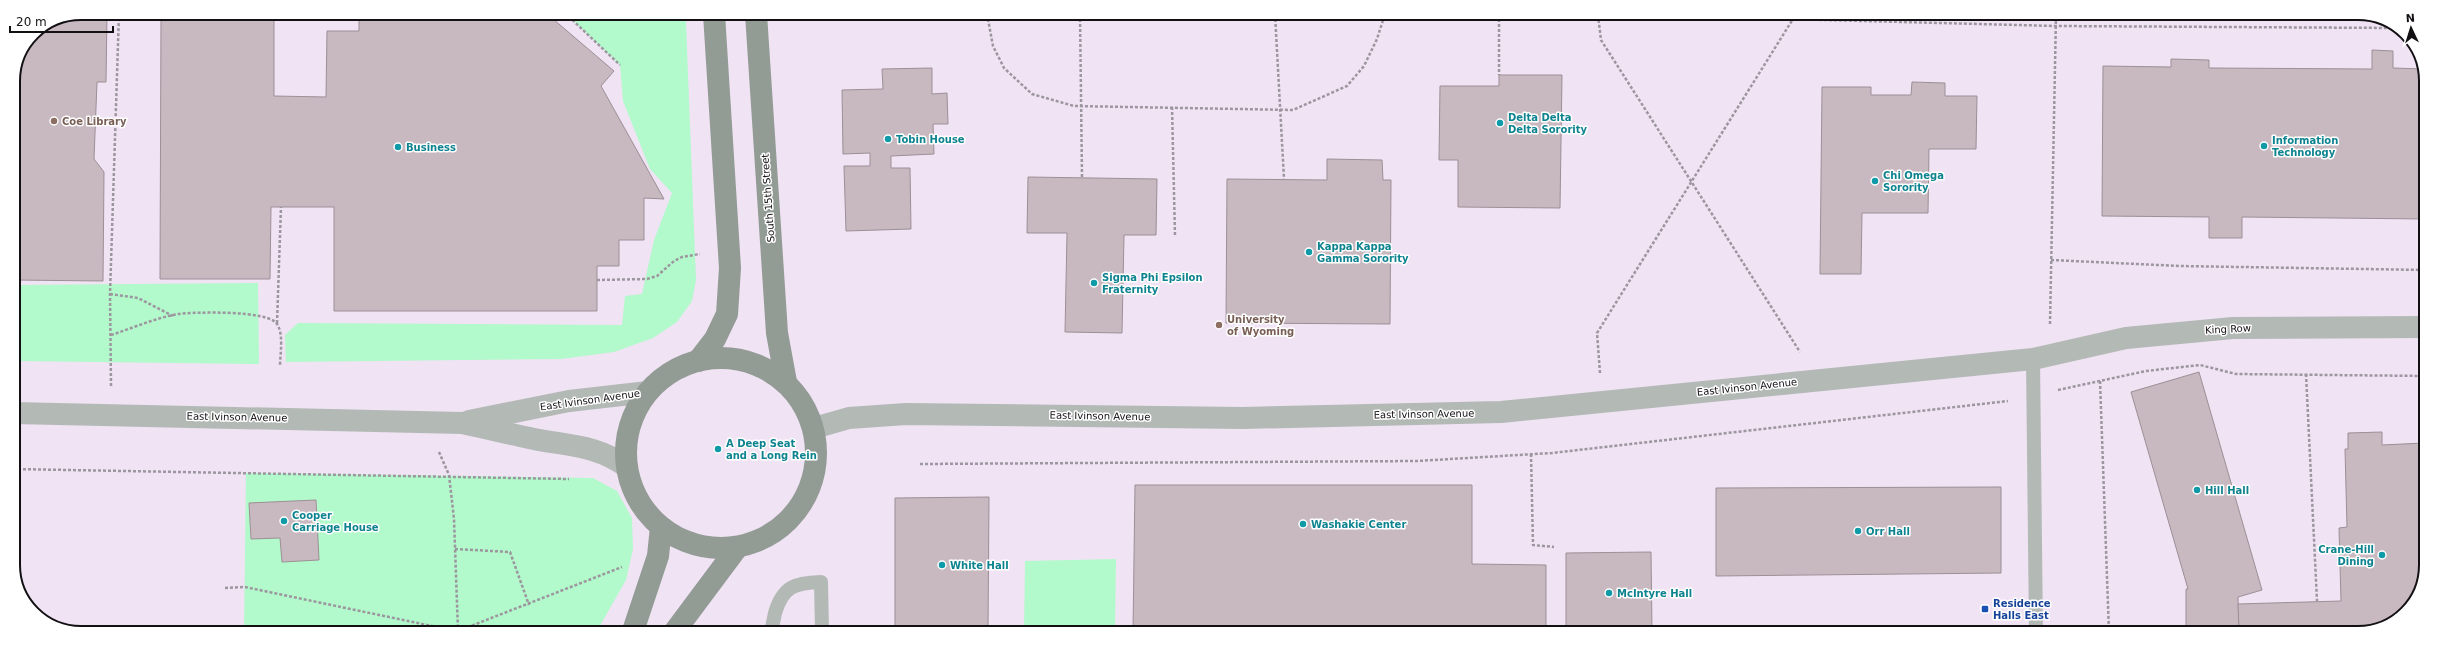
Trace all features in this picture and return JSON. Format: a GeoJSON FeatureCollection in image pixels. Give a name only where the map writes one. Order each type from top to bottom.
{"type":"FeatureCollection","features":[{"type":"Feature","properties":{"kind":"main road","name":"South 15th Street"},"geometry":{"type":"LineString","coordinates":[[698,361],[716,339],[727,314],[730,268],[714,20]]}},
{"type":"Feature","properties":{"kind":"main road","name":"South 15th Street"},"geometry":{"type":"LineString","coordinates":[[756,20],[777,333],[786,382]]}},
{"type":"Feature","properties":{"kind":"main road","name":"South 15th Street"},"geometry":{"type":"LineString","coordinates":[[732,359],[747,362],[775,374],[786,382],[805,407],[814,428],[817,450],[815,473],[808,494],[796,513],[779,529],[759,541],[737,548],[714,549],[691,544],[661,527],[652,519],[638,501],[629,479],[627,467],[628,433],[636,411],[648,392],[666,376],[698,361],[732,359]]}},
{"type":"Feature","properties":{"kind":"main road"},"geometry":{"type":"LineString","coordinates":[[635,626],[658,556],[661,527]]}},
{"type":"Feature","properties":{"kind":"main road"},"geometry":{"type":"LineString","coordinates":[[679,626],[737,548]]}},
{"type":"Feature","properties":{"kind":"street","name":"King Row"},"geometry":{"type":"LineString","coordinates":[[2041,356],[2126,338],[2233,328],[2419,327]]}},
{"type":"Feature","properties":{"kind":"street","name":"East Ivinson Avenue"},"geometry":{"type":"LineString","coordinates":[[814,428],[849,418],[906,414],[1251,418],[1501,412],[2041,356]]}},
{"type":"Feature","properties":{"kind":"street","name":"East Ivinson Avenue"},"geometry":{"type":"LineString","coordinates":[[462,422],[568,401],[648,392]]}},
{"type":"Feature","properties":{"kind":"street","name":"East Ivinson Avenue"},"geometry":{"type":"LineString","coordinates":[[20,413],[462,422],[532,439],[593,448],[611,455],[627,467]]}},
{"type":"Feature","properties":{"kind":"lane"},"geometry":{"type":"LineString","coordinates":[[2036,626],[2034,396],[2041,356]]}},
{"type":"Feature","properties":{"kind":"lane"},"geometry":{"type":"LineString","coordinates":[[773,626],[778,602],[788,588],[804,583],[821,582],[822,626]]}},
{"type":"Feature","properties":{"kind":"path"},"geometry":{"type":"LineString","coordinates":[[111,415],[110,294],[119,20]]}},
{"type":"Feature","properties":{"kind":"path"},"geometry":{"type":"LineString","coordinates":[[571,20],[620,65]]}},
{"type":"Feature","properties":{"kind":"path"},"geometry":{"type":"LineString","coordinates":[[988,20],[993,46],[1004,68],[1032,94],[1074,106],[1280,110],[1293,110],[1347,86],[1364,66],[1377,39],[1383,20]]}},
{"type":"Feature","properties":{"kind":"path"},"geometry":{"type":"LineString","coordinates":[[1080,20],[1082,177]]}},
{"type":"Feature","properties":{"kind":"path"},"geometry":{"type":"LineString","coordinates":[[1275,20],[1284,179]]}},
{"type":"Feature","properties":{"kind":"path"},"geometry":{"type":"LineString","coordinates":[[1499,20],[1499,75]]}},
{"type":"Feature","properties":{"kind":"path"},"geometry":{"type":"LineString","coordinates":[[1599,20],[1601,40],[1818,380]]}},
{"type":"Feature","properties":{"kind":"path"},"geometry":{"type":"LineString","coordinates":[[1602,402],[1597,333],[1793,20]]}},
{"type":"Feature","properties":{"kind":"path"},"geometry":{"type":"LineString","coordinates":[[1860,20],[2056,26],[2389,28]]}},
{"type":"Feature","properties":{"kind":"path"},"geometry":{"type":"LineString","coordinates":[[2041,356],[2051,260],[2056,20]]}},
{"type":"Feature","properties":{"kind":"path"},"geometry":{"type":"LineString","coordinates":[[1172,107],[1175,236]]}},
{"type":"Feature","properties":{"kind":"path"},"geometry":{"type":"LineString","coordinates":[[280,207],[277,324],[280,334],[280,366]]}},
{"type":"Feature","properties":{"kind":"path"},"geometry":{"type":"LineString","coordinates":[[597,280],[647,279],[657,276],[674,261],[682,257],[700,254]]}},
{"type":"Feature","properties":{"kind":"path"},"geometry":{"type":"LineString","coordinates":[[2051,260],[2180,266],[2419,270]]}},
{"type":"Feature","properties":{"kind":"path"},"geometry":{"type":"LineString","coordinates":[[110,294],[138,298],[173,316]]}},
{"type":"Feature","properties":{"kind":"path"},"geometry":{"type":"LineString","coordinates":[[110,335],[173,316],[236,313],[270,317],[277,324]]}},
{"type":"Feature","properties":{"kind":"path"},"geometry":{"type":"LineString","coordinates":[[920,464],[1417,461],[1531,454],[1998,403],[2146,371],[2200,365],[2236,374],[2419,376]]}},
{"type":"Feature","properties":{"kind":"path"},"geometry":{"type":"LineString","coordinates":[[2306,374],[2317,601]]}},
{"type":"Feature","properties":{"kind":"path"},"geometry":{"type":"LineString","coordinates":[[2100,381],[2109,626]]}},
{"type":"Feature","properties":{"kind":"path"},"geometry":{"type":"LineString","coordinates":[[424,421],[449,477],[455,549],[457,626]]}},
{"type":"Feature","properties":{"kind":"path"},"geometry":{"type":"LineString","coordinates":[[1531,454],[1533,545],[1554,547]]}},
{"type":"Feature","properties":{"kind":"path"},"geometry":{"type":"LineString","coordinates":[[20,469],[569,479]]}},
{"type":"Feature","properties":{"kind":"path"},"geometry":{"type":"LineString","coordinates":[[455,549],[510,552],[529,605]]}},
{"type":"Feature","properties":{"kind":"path"},"geometry":{"type":"LineString","coordinates":[[471,626],[529,605],[622,567]]}},
{"type":"Feature","properties":{"kind":"path"},"geometry":{"type":"LineString","coordinates":[[225,588],[245,587],[433,626]]}},
{"type":"Feature","properties":{"kind":"shaded area","name":"University of Wyoming"},"geometry":{"type":"Polygon","coordinates":[[[81,20],[2358,20],[2374,22],[2391,30],[2391,48],[2409,48],[2417,65],[2419,77],[2419,565],[2417,581],[2413,591],[2369,625],[2358,626],[81,626],[65,624],[47,616],[33,602],[23,585],[20,569],[21,69],[30,47],[47,30],[69,21],[81,20]]]}},
{"type":"Feature","properties":{"kind":"green space"},"geometry":{"type":"Polygon","coordinates":[[[572,20],[684,20],[686,22],[696,280],[692,301],[677,322],[653,338],[614,352],[561,359],[286,362],[285,335],[298,323],[622,325],[625,296],[642,294],[654,240],[672,193],[650,169],[623,101],[620,65],[572,20]]]}},
{"type":"Feature","properties":{"kind":"green space"},"geometry":{"type":"Polygon","coordinates":[[[258,283],[259,364],[20,361],[20,285],[258,283]]]}},
{"type":"Feature","properties":{"kind":"green space"},"geometry":{"type":"Polygon","coordinates":[[[246,473],[593,478],[617,491],[632,518],[633,549],[626,580],[600,626],[244,626],[246,473]]]}},
{"type":"Feature","properties":{"kind":"green space"},"geometry":{"type":"Polygon","coordinates":[[[1116,559],[1115,626],[1024,626],[1025,561],[1116,559]]]}},
{"type":"Feature","properties":{"kind":"building","name":"Coe Library"},"geometry":{"type":"Polygon","coordinates":[[[107,20],[106,82],[97,82],[94,159],[104,172],[103,281],[20,280],[21,69],[30,47],[38,38],[47,30],[69,21],[107,20]]]}},
{"type":"Feature","properties":{"kind":"building","name":"Business"},"geometry":{"type":"Polygon","coordinates":[[[161,20],[274,20],[274,96],[326,97],[327,31],[359,31],[359,20],[554,20],[614,71],[601,86],[664,199],[644,198],[644,240],[619,240],[619,266],[597,266],[597,311],[334,311],[334,207],[271,207],[270,279],[160,279],[161,20]]]}},
{"type":"Feature","properties":{"kind":"building","name":"Information Technology"},"geometry":{"type":"Polygon","coordinates":[[[2372,50],[2393,51],[2393,68],[2418,69],[2419,77],[2419,219],[2242,217],[2242,238],[2209,238],[2209,217],[2102,216],[2103,66],[2171,67],[2171,59],[2209,60],[2209,68],[2372,69],[2372,50]]]}},
{"type":"Feature","properties":{"kind":"building","name":"Tobin House"},"geometry":{"type":"Polygon","coordinates":[[[932,68],[932,94],[947,93],[948,124],[933,124],[934,154],[891,156],[891,168],[910,168],[911,229],[846,231],[844,166],[870,166],[870,153],[843,154],[842,90],[883,89],[882,69],[932,68]]]}},
{"type":"Feature","properties":{"kind":"building","name":"Delta Delta Delta Sorority"},"geometry":{"type":"Polygon","coordinates":[[[1499,75],[1562,75],[1560,208],[1458,207],[1458,160],[1439,160],[1440,86],[1499,86],[1499,75]]]}},
{"type":"Feature","properties":{"kind":"building","name":"Chi Omega Sorority"},"geometry":{"type":"Polygon","coordinates":[[[1912,82],[1945,83],[1945,96],[1977,96],[1976,149],[1929,149],[1928,213],[1862,213],[1861,274],[1820,274],[1822,87],[1871,87],[1871,95],[1911,95],[1912,82]]]}},
{"type":"Feature","properties":{"kind":"building","name":"Kappa Kappa Gamma Sorority"},"geometry":{"type":"Polygon","coordinates":[[[1327,159],[1382,160],[1383,180],[1391,180],[1390,324],[1226,323],[1227,179],[1327,180],[1327,159]]]}},
{"type":"Feature","properties":{"kind":"building","name":"Sigma Phi Epsilon Fraternity"},"geometry":{"type":"Polygon","coordinates":[[[1028,177],[1157,179],[1156,235],[1124,235],[1122,333],[1065,332],[1067,233],[1027,233],[1028,177]]]}},
{"type":"Feature","properties":{"kind":"building","name":"Hill Hall"},"geometry":{"type":"Polygon","coordinates":[[[2199,372],[2262,590],[2238,597],[2239,626],[2186,626],[2186,589],[2188,589],[2131,392],[2199,372]]]}},
{"type":"Feature","properties":{"kind":"building","name":"Crane-Hill Dining"},"geometry":{"type":"Polygon","coordinates":[[[2382,432],[2382,445],[2419,443],[2419,565],[2417,581],[2413,592],[2409,599],[2395,613],[2385,620],[2370,625],[2239,626],[2238,604],[2341,601],[2339,528],[2347,527],[2345,449],[2348,449],[2348,433],[2382,432]]]}},
{"type":"Feature","properties":{"kind":"building","name":"Washakie Center"},"geometry":{"type":"Polygon","coordinates":[[[1135,485],[1472,485],[1472,564],[1546,565],[1546,626],[1133,626],[1135,485]]]}},
{"type":"Feature","properties":{"kind":"building","name":"Orr Hall"},"geometry":{"type":"Polygon","coordinates":[[[2001,487],[2001,573],[1716,576],[1716,488],[2001,487]]]}},
{"type":"Feature","properties":{"kind":"building","name":"White Hall"},"geometry":{"type":"Polygon","coordinates":[[[989,497],[988,626],[895,626],[895,498],[989,497]]]}},
{"type":"Feature","properties":{"kind":"building","name":"Cooper Carriage House"},"geometry":{"type":"Polygon","coordinates":[[[316,500],[319,560],[282,562],[280,538],[251,539],[249,503],[316,500]]]}},
{"type":"Feature","properties":{"kind":"building","name":"McIntyre Hall"},"geometry":{"type":"Polygon","coordinates":[[[1651,552],[1652,626],[1566,626],[1566,553],[1651,552]]]}},
{"type":"Feature","properties":{"kind":"place","name":"Coe Library"},"geometry":{"type":"Point","coordinates":[54,121]}},
{"type":"Feature","properties":{"kind":"place","name":"Delta Delta Delta Sorority"},"geometry":{"type":"Point","coordinates":[1500,123]}},
{"type":"Feature","properties":{"kind":"place","name":"Tobin House"},"geometry":{"type":"Point","coordinates":[888,139]}},
{"type":"Feature","properties":{"kind":"place","name":"Information Technology"},"geometry":{"type":"Point","coordinates":[2264,146]}},
{"type":"Feature","properties":{"kind":"place","name":"Business"},"geometry":{"type":"Point","coordinates":[398,147]}},
{"type":"Feature","properties":{"kind":"place","name":"Chi Omega Sorority"},"geometry":{"type":"Point","coordinates":[1875,181]}},
{"type":"Feature","properties":{"kind":"place","name":"Kappa Kappa Gamma Sorority"},"geometry":{"type":"Point","coordinates":[1309,252]}},
{"type":"Feature","properties":{"kind":"place","name":"Sigma Phi Epsilon Fraternity"},"geometry":{"type":"Point","coordinates":[1094,283]}},
{"type":"Feature","properties":{"kind":"place","name":"University of Wyoming"},"geometry":{"type":"Point","coordinates":[1219,325]}},
{"type":"Feature","properties":{"kind":"place","name":"A Deep Seat and a Long Rein"},"geometry":{"type":"Point","coordinates":[718,449]}},
{"type":"Feature","properties":{"kind":"place","name":"Hill Hall"},"geometry":{"type":"Point","coordinates":[2197,490]}},
{"type":"Feature","properties":{"kind":"place","name":"Cooper Carriage House"},"geometry":{"type":"Point","coordinates":[284,521]}},
{"type":"Feature","properties":{"kind":"place","name":"Washakie Center"},"geometry":{"type":"Point","coordinates":[1303,524]}},
{"type":"Feature","properties":{"kind":"place","name":"Orr Hall"},"geometry":{"type":"Point","coordinates":[1858,531]}},
{"type":"Feature","properties":{"kind":"place","name":"Crane-Hill Dining"},"geometry":{"type":"Point","coordinates":[2382,555]}},
{"type":"Feature","properties":{"kind":"place","name":"White Hall"},"geometry":{"type":"Point","coordinates":[942,565]}},
{"type":"Feature","properties":{"kind":"place","name":"McIntyre Hall"},"geometry":{"type":"Point","coordinates":[1609,593]}},
{"type":"Feature","properties":{"kind":"place","name":"Residence Halls East"},"geometry":{"type":"Point","coordinates":[1985,609]}}]}
